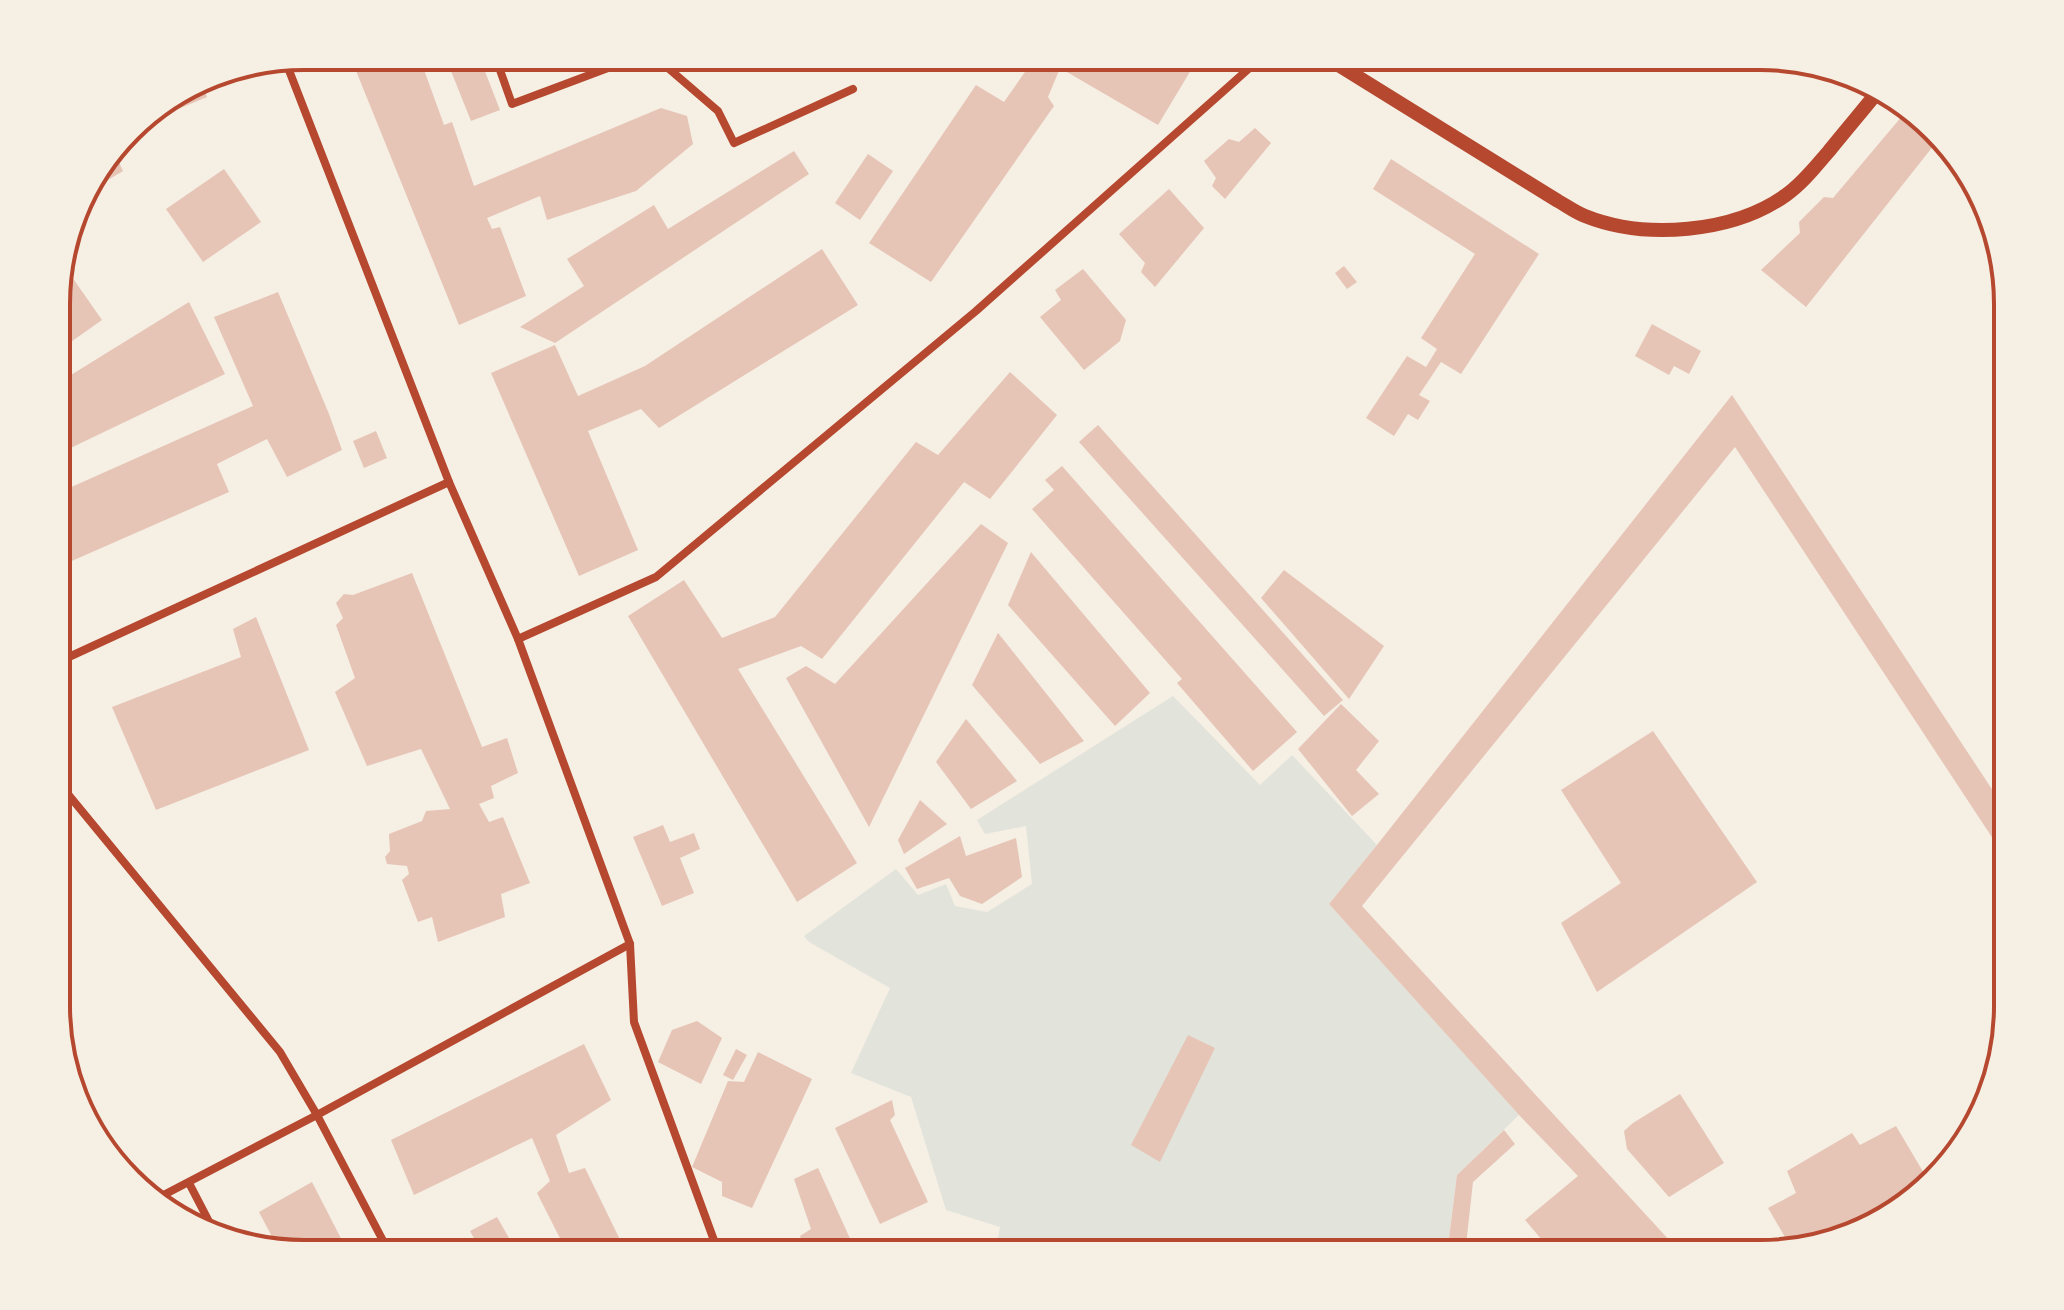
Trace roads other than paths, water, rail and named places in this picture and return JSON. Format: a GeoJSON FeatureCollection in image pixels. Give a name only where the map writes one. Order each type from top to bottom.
{"type":"FeatureCollection","features":[{"type":"Feature","properties":{"kind":"street"},"geometry":{"type":"LineString","coordinates":[[500,70],[512,104],[603,70]]}},
{"type":"Feature","properties":{"kind":"street"},"geometry":{"type":"LineString","coordinates":[[670,70],[718,111],[734,143],[853,89]]}},
{"type":"Feature","properties":{"kind":"street"},"geometry":{"type":"LineString","coordinates":[[518,639],[656,577],[976,311],[1247,70]]}},
{"type":"Feature","properties":{"kind":"street"},"geometry":{"type":"LineString","coordinates":[[1347,70],[1584,216],[1613,225],[1644,229],[1673,230],[1734,221],[1786,196],[1806,178],[1872,99]]}},
{"type":"Feature","properties":{"kind":"street"},"geometry":{"type":"LineString","coordinates":[[289,71],[449,482],[518,639],[630,944],[634,1022],[714,1240]]}},
{"type":"Feature","properties":{"kind":"street"},"geometry":{"type":"LineString","coordinates":[[70,656],[449,482]]}},
{"type":"Feature","properties":{"kind":"street"},"geometry":{"type":"LineString","coordinates":[[70,797],[280,1052],[383,1240]]}},
{"type":"Feature","properties":{"kind":"street"},"geometry":{"type":"LineString","coordinates":[[166,1194],[630,944]]}},
{"type":"Feature","properties":{"kind":"street"},"geometry":{"type":"LineString","coordinates":[[189,1183],[208,1219]]}}]}
